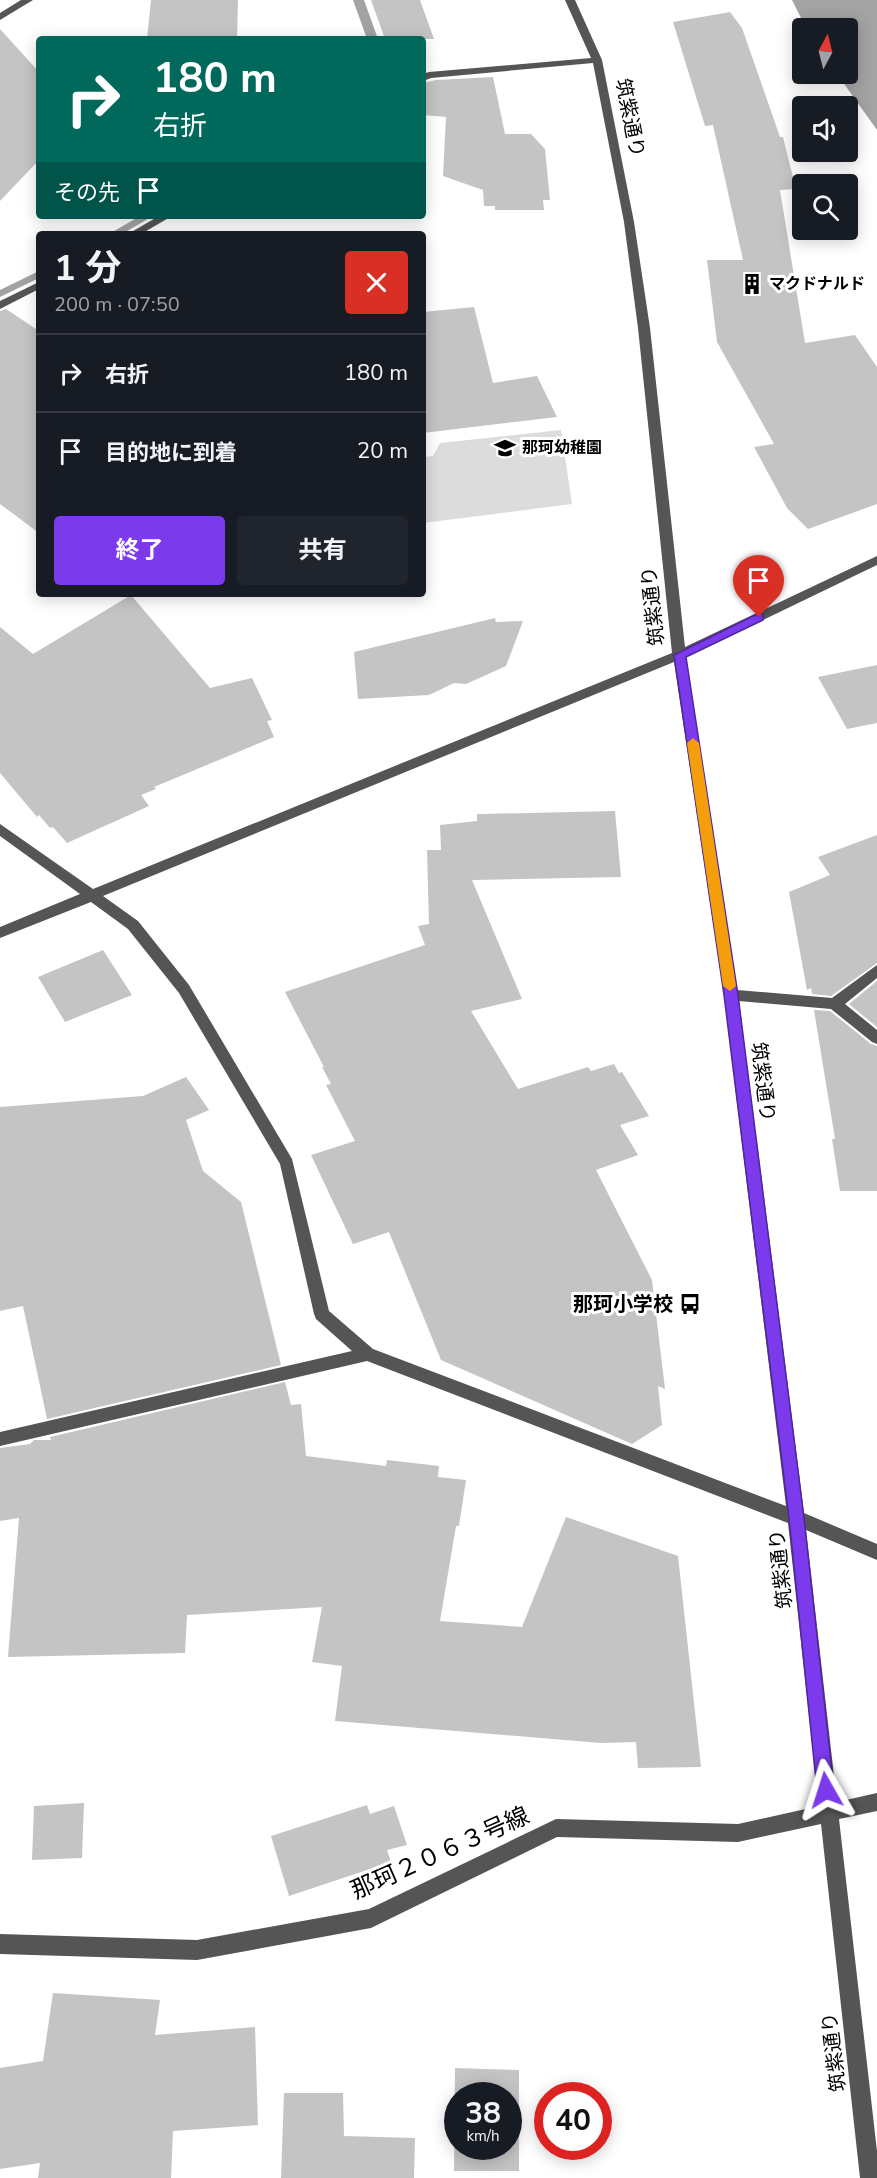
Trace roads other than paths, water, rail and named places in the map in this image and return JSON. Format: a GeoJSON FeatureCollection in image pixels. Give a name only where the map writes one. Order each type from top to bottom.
{"type":"FeatureCollection","features":[{"type":"Feature","properties":{"kind":"street"},"geometry":{"type":"LineString","coordinates":[[0,17],[28,0]]}},
{"type":"Feature","properties":{"kind":"street","name":"筑紫通り"},"geometry":{"type":"LineString","coordinates":[[570,0],[597,60],[629,222],[642,316],[680,655],[731,995],[796,1518],[870,2178]]}},
{"type":"Feature","properties":{"kind":"street"},"geometry":{"type":"LineString","coordinates":[[426,76],[597,60]]}},
{"type":"Feature","properties":{"kind":"street"},"geometry":{"type":"LineString","coordinates":[[139,231],[161,219]]}},
{"type":"Feature","properties":{"kind":"street"},"geometry":{"type":"LineString","coordinates":[[0,306],[36,287]]}},
{"type":"Feature","properties":{"kind":"street"},"geometry":{"type":"LineString","coordinates":[[0,933],[680,655],[877,560]]}},
{"type":"Feature","properties":{"kind":"street"},"geometry":{"type":"LineString","coordinates":[[0,829],[133,925],[184,989],[287,1163],[322,1314],[367,1354],[796,1518],[877,1552]]}},
{"type":"Feature","properties":{"kind":"street"},"geometry":{"type":"LineString","coordinates":[[835,1004],[877,970]]}},
{"type":"Feature","properties":{"kind":"street"},"geometry":{"type":"LineString","coordinates":[[731,995],[835,1004],[877,1038]]}},
{"type":"Feature","properties":{"kind":"street"},"geometry":{"type":"LineString","coordinates":[[0,1439],[367,1354]]}},
{"type":"Feature","properties":{"kind":"street","name":"那珂２０６３号線"},"geometry":{"type":"LineString","coordinates":[[0,1944],[197,1950],[372,1918],[556,1828],[738,1833],[877,1802]]}},
{"type":"Feature","properties":{"kind":"waterway"},"geometry":{"type":"LineString","coordinates":[[120,231],[142,219]]}},
{"type":"Feature","properties":{"kind":"waterway"},"geometry":{"type":"LineString","coordinates":[[0,294],[36,276]]}},
{"type":"Feature","properties":{"kind":"place","name":"マクドナルド"},"geometry":{"type":"Point","coordinates":[752,284]}},
{"type":"Feature","properties":{"kind":"place","name":"那珂幼稚園"},"geometry":{"type":"Point","coordinates":[505,448]}},
{"type":"Feature","properties":{"kind":"place","name":"那珂小学校"},"geometry":{"type":"Point","coordinates":[690,1304]}}]}
